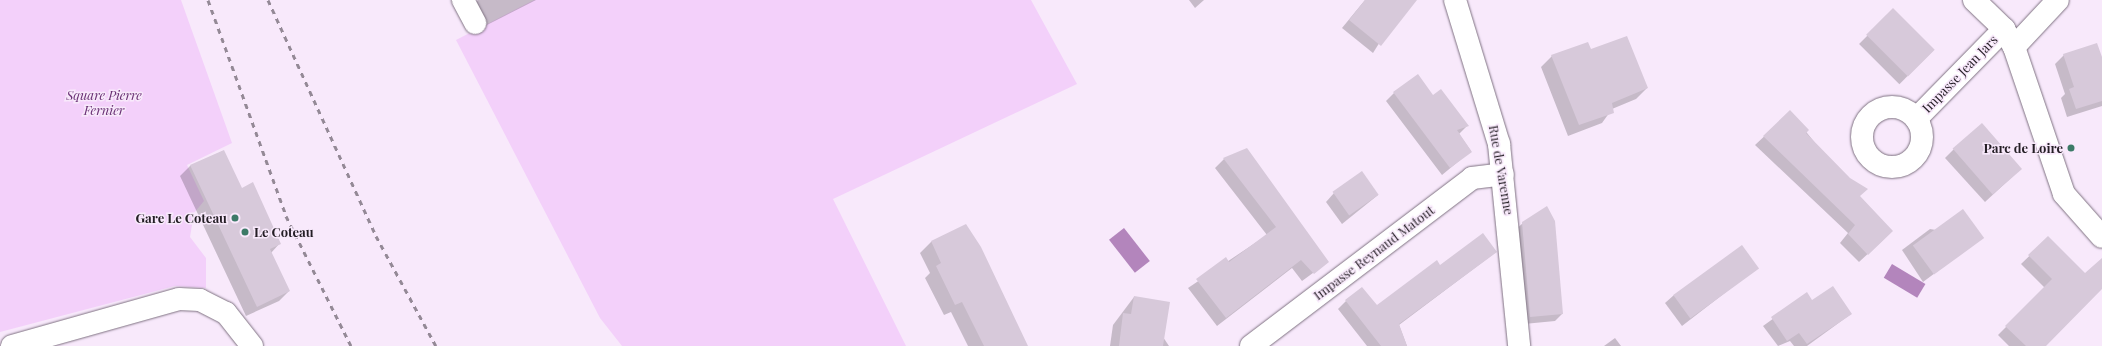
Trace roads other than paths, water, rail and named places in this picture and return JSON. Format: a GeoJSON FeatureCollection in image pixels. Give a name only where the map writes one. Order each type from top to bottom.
{"type":"FeatureCollection","features":[{"type":"Feature","properties":{"kind":"street"},"geometry":{"type":"LineString","coordinates":[[463,0],[475,23]]}},
{"type":"Feature","properties":{"kind":"street","name":"Rue de Varenne"},"geometry":{"type":"LineString","coordinates":[[1455,0],[1499,144],[1519,346]]}},
{"type":"Feature","properties":{"kind":"street"},"geometry":{"type":"LineString","coordinates":[[1974,0],[2009,38],[2064,194],[2102,237]]}},
{"type":"Feature","properties":{"kind":"street","name":"Impasse Jean Jars"},"geometry":{"type":"LineString","coordinates":[[1916,119],[2009,38],[2058,0]]}},
{"type":"Feature","properties":{"kind":"street","name":"Impasse Reynaud Matout"},"geometry":{"type":"LineString","coordinates":[[1251,346],[1472,178],[1503,174]]}},
{"type":"Feature","properties":{"kind":"street"},"geometry":{"type":"LineString","coordinates":[[12,346],[179,299],[200,300],[226,313],[252,346]]}},
{"type":"Feature","properties":{"kind":"railway"},"geometry":{"type":"LineString","coordinates":[[208,0],[286,216],[351,346]]}},
{"type":"Feature","properties":{"kind":"railway"},"geometry":{"type":"LineString","coordinates":[[268,0],[376,236],[436,346]]}},
{"type":"Feature","properties":{"kind":"place","name":"Parc de Loire"},"geometry":{"type":"Point","coordinates":[2071,148]}},
{"type":"Feature","properties":{"kind":"place","name":"Gare Le Coteau"},"geometry":{"type":"Point","coordinates":[235,218]}},
{"type":"Feature","properties":{"kind":"place","name":"Le Coteau"},"geometry":{"type":"Point","coordinates":[245,232]}},
{"type":"Feature","properties":{"kind":"park label","name":"Square Pierre Fernier"},"geometry":{"type":"Point","coordinates":[104,104]}}]}
